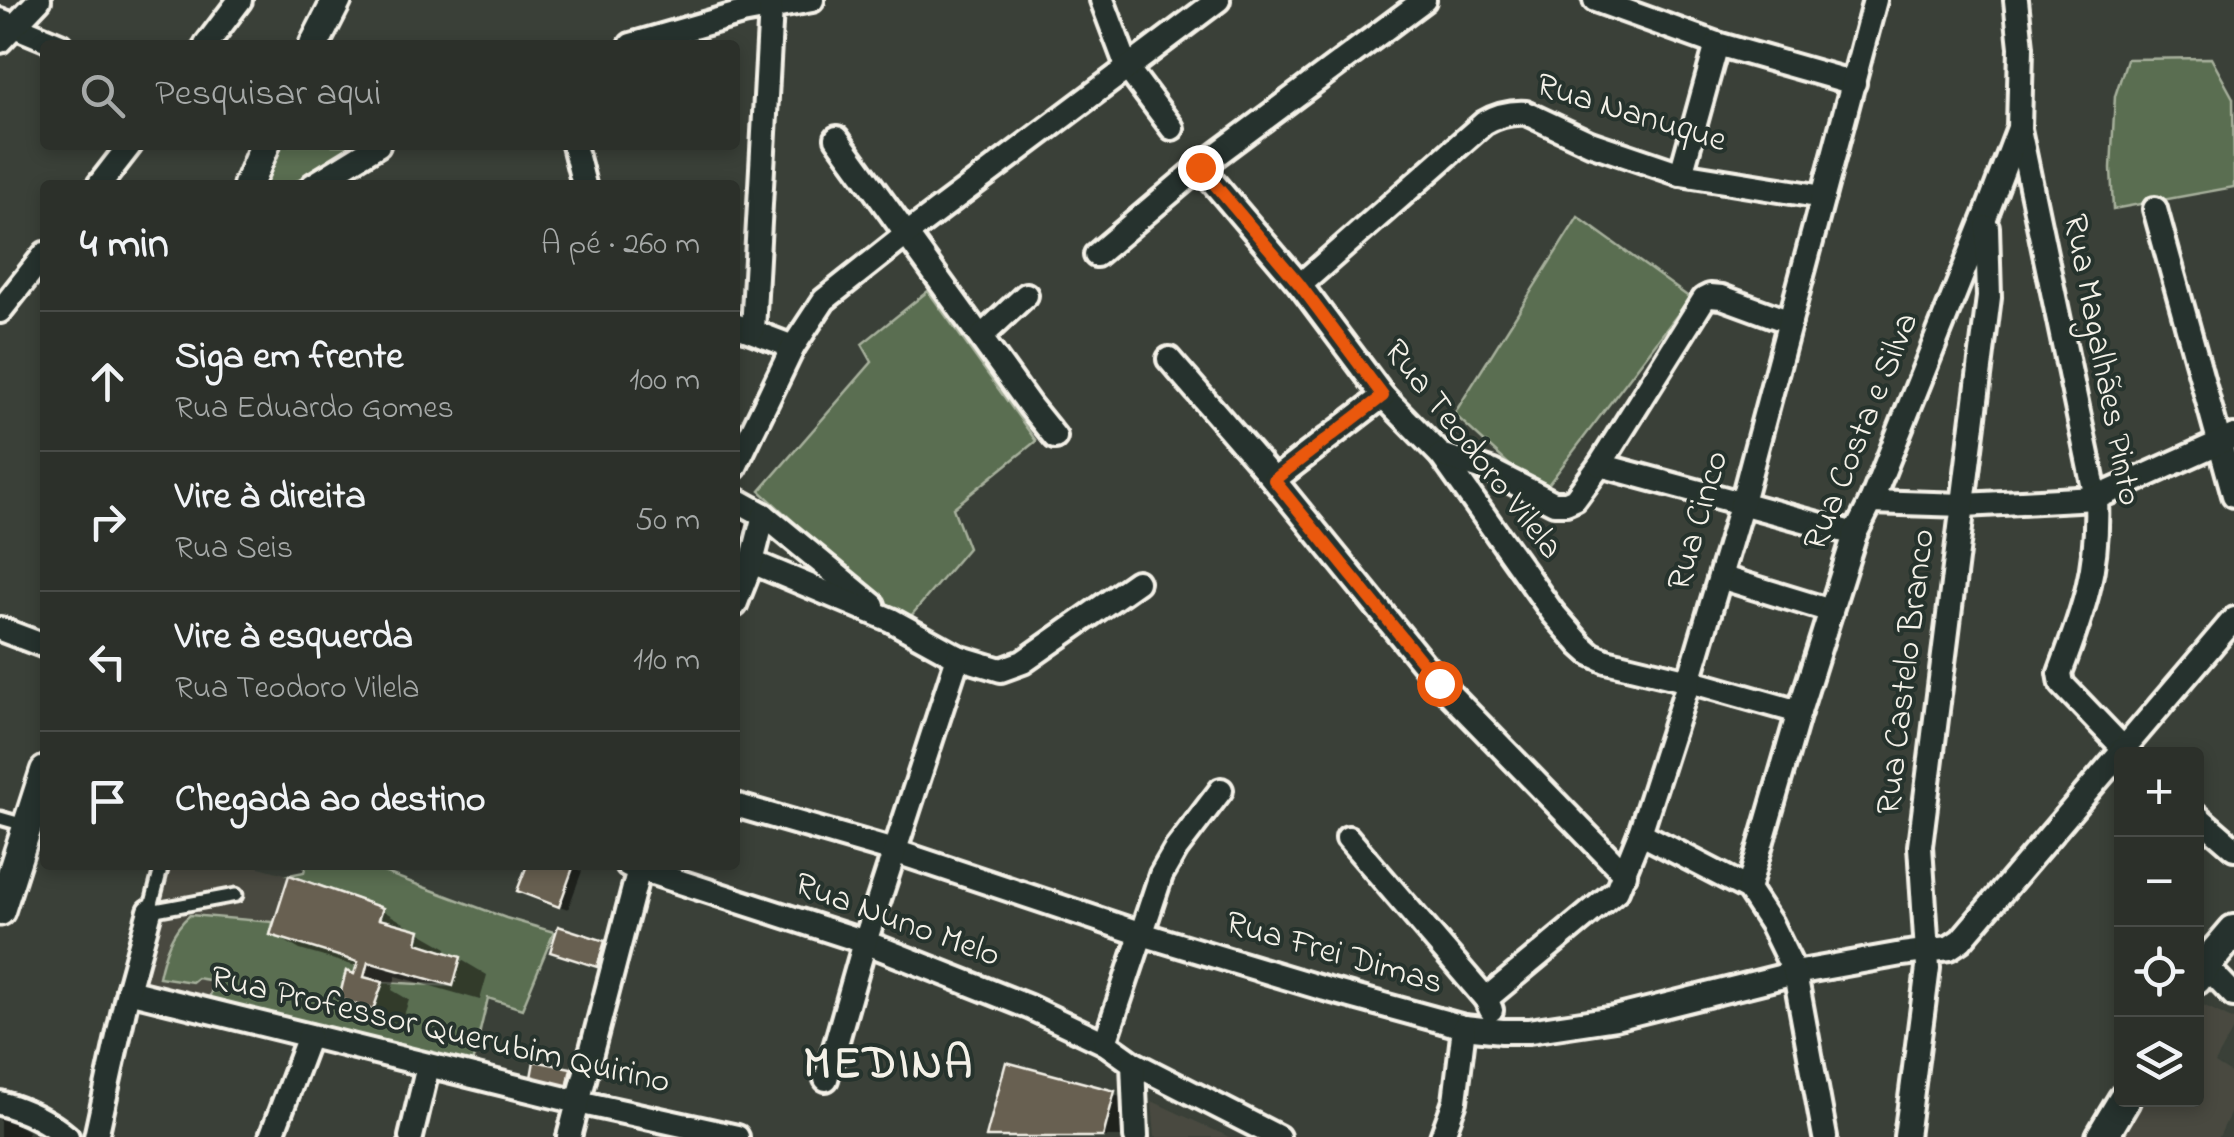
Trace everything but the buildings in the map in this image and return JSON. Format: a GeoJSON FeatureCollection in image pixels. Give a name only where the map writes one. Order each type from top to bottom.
{"type":"FeatureCollection","features":[{"type":"Feature","properties":{"kind":"main road"},"geometry":{"type":"LineString","coordinates":[[2204,968],[2234,931]]}},
{"type":"Feature","properties":{"kind":"main road"},"geometry":{"type":"LineString","coordinates":[[2102,1137],[2120,1107]]}},
{"type":"Feature","properties":{"kind":"street"},"geometry":{"type":"LineString","coordinates":[[5,29],[39,0]]}},
{"type":"Feature","properties":{"kind":"street"},"geometry":{"type":"LineString","coordinates":[[210,40],[240,0]]}},
{"type":"Feature","properties":{"kind":"street"},"geometry":{"type":"LineString","coordinates":[[317,40],[337,0]]}},
{"type":"Feature","properties":{"kind":"street"},"geometry":{"type":"LineString","coordinates":[[646,40],[742,7],[812,0]]}},
{"type":"Feature","properties":{"kind":"street"},"geometry":{"type":"LineString","coordinates":[[1102,0],[1128,70],[1172,128]]}},
{"type":"Feature","properties":{"kind":"street"},"geometry":{"type":"LineString","coordinates":[[740,457],[794,347],[824,300],[1218,0]]}},
{"type":"Feature","properties":{"kind":"street"},"geometry":{"type":"LineString","coordinates":[[1096,255],[1200,167],[1424,0]]}},
{"type":"Feature","properties":{"kind":"street"},"geometry":{"type":"LineString","coordinates":[[1595,0],[1717,44],[1854,83]]}},
{"type":"Feature","properties":{"kind":"street","name":"Rua Cinco"},"geometry":{"type":"LineString","coordinates":[[1486,999],[1617,890],[1625,874],[1689,682],[1742,502],[1875,0]]}},
{"type":"Feature","properties":{"kind":"street","name":"Rua Costa e Silva"},"geometry":{"type":"LineString","coordinates":[[1748,890],[1855,534],[1986,216],[2018,128],[2021,47],[2016,0]]}},
{"type":"Feature","properties":{"kind":"street"},"geometry":{"type":"LineString","coordinates":[[771,7],[744,327],[794,347]]}},
{"type":"Feature","properties":{"kind":"street"},"geometry":{"type":"LineString","coordinates":[[5,29],[43,40]]}},
{"type":"Feature","properties":{"kind":"street"},"geometry":{"type":"LineString","coordinates":[[1681,174],[1717,44]]}},
{"type":"Feature","properties":{"kind":"street","name":"Rua Nanuque"},"geometry":{"type":"LineString","coordinates":[[1300,285],[1484,123],[1515,112],[1681,174],[1823,197]]}},
{"type":"Feature","properties":{"kind":"street","name":"Rua Magalhães Pinto"},"geometry":{"type":"LineString","coordinates":[[2018,128],[2096,498],[2096,556],[2085,607],[2060,673],[2062,684],[2121,747]]}},
{"type":"Feature","properties":{"kind":"street"},"geometry":{"type":"LineString","coordinates":[[838,138],[1055,437]]}},
{"type":"Feature","properties":{"kind":"street"},"geometry":{"type":"LineString","coordinates":[[103,180],[126,150]]}},
{"type":"Feature","properties":{"kind":"street"},"geometry":{"type":"LineString","coordinates":[[250,180],[264,150]]}},
{"type":"Feature","properties":{"kind":"street"},"geometry":{"type":"LineString","coordinates":[[575,150],[583,180]]}},
{"type":"Feature","properties":{"kind":"street"},"geometry":{"type":"LineString","coordinates":[[318,180],[340,156]]}},
{"type":"Feature","properties":{"kind":"street","name":"Rua Teodoro Vilela"},"geometry":{"type":"LineString","coordinates":[[1200,167],[1300,285],[1383,396],[1441,455],[1581,645],[1606,662],[1799,712]]}},
{"type":"Feature","properties":{"kind":"street"},"geometry":{"type":"LineString","coordinates":[[2155,209],[2227,439],[2234,494]]}},
{"type":"Feature","properties":{"kind":"street","name":"Rua Castelo Branco"},"geometry":{"type":"LineString","coordinates":[[1906,1137],[1928,951],[1920,846],[1989,298],[1986,216]]}},
{"type":"Feature","properties":{"kind":"street"},"geometry":{"type":"LineString","coordinates":[[0,311],[40,260]]}},
{"type":"Feature","properties":{"kind":"street"},"geometry":{"type":"LineString","coordinates":[[1954,295],[1989,298]]}},
{"type":"Feature","properties":{"kind":"street"},"geometry":{"type":"LineString","coordinates":[[982,336],[1026,296]]}},
{"type":"Feature","properties":{"kind":"street"},"geometry":{"type":"LineString","coordinates":[[1441,455],[1492,472],[1554,503],[1566,504],[1575,499],[1600,465],[1704,298],[1722,297],[1790,322]]}},
{"type":"Feature","properties":{"kind":"street"},"geometry":{"type":"LineString","coordinates":[[1169,359],[1274,480],[1439,683],[1625,874]]}},
{"type":"Feature","properties":{"kind":"street"},"geometry":{"type":"LineString","coordinates":[[1274,480],[1383,396]]}},
{"type":"Feature","properties":{"kind":"street"},"geometry":{"type":"LineString","coordinates":[[1871,502],[1964,505],[2096,498],[2227,439]]}},
{"type":"Feature","properties":{"kind":"street"},"geometry":{"type":"LineString","coordinates":[[1600,465],[1855,534]]}},
{"type":"Feature","properties":{"kind":"street"},"geometry":{"type":"LineString","coordinates":[[740,502],[764,514],[891,620]]}},
{"type":"Feature","properties":{"kind":"street"},"geometry":{"type":"LineString","coordinates":[[740,592],[764,514]]}},
{"type":"Feature","properties":{"kind":"street"},"geometry":{"type":"LineString","coordinates":[[752,562],[891,620],[958,658],[1001,670],[1012,667],[1136,582]]}},
{"type":"Feature","properties":{"kind":"street"},"geometry":{"type":"LineString","coordinates":[[1720,577],[1831,612]]}},
{"type":"Feature","properties":{"kind":"street","name":"Rua Frei Dimas"},"geometry":{"type":"LineString","coordinates":[[2130,747],[2234,619]]}},
{"type":"Feature","properties":{"kind":"street"},"geometry":{"type":"LineString","coordinates":[[0,629],[40,644]]}},
{"type":"Feature","properties":{"kind":"street"},"geometry":{"type":"LineString","coordinates":[[826,1078],[865,942],[958,658]]}},
{"type":"Feature","properties":{"kind":"street","name":"Rua Frei Dimas"},"geometry":{"type":"LineString","coordinates":[[740,806],[894,851],[1307,984],[1464,1027],[1529,1031],[1615,1018],[1795,973],[1949,948],[1961,940],[2114,766]]}},
{"type":"Feature","properties":{"kind":"street"},"geometry":{"type":"LineString","coordinates":[[0,911],[40,787]]}},
{"type":"Feature","properties":{"kind":"street"},"geometry":{"type":"LineString","coordinates":[[1104,1042],[1161,875],[1176,848],[1221,790]]}},
{"type":"Feature","properties":{"kind":"street"},"geometry":{"type":"LineString","coordinates":[[2204,822],[2234,848]]}},
{"type":"Feature","properties":{"kind":"street"},"geometry":{"type":"LineString","coordinates":[[1640,833],[1748,890],[1771,924],[1795,973],[1825,1137]]}},
{"type":"Feature","properties":{"kind":"street"},"geometry":{"type":"LineString","coordinates":[[1348,838],[1486,999],[1502,1031]]}},
{"type":"Feature","properties":{"kind":"street"},"geometry":{"type":"LineString","coordinates":[[569,1137],[635,870]]}},
{"type":"Feature","properties":{"kind":"street","name":"Rua Nuno Melo"},"geometry":{"type":"LineString","coordinates":[[648,870],[865,942],[1029,1007],[1104,1042],[1133,1063],[1278,1137]]}},
{"type":"Feature","properties":{"kind":"street"},"geometry":{"type":"LineString","coordinates":[[96,1137],[150,911]]}},
{"type":"Feature","properties":{"kind":"street"},"geometry":{"type":"LineString","coordinates":[[2204,974],[2234,995]]}},
{"type":"Feature","properties":{"kind":"street","name":"Rua Professor Querubim Quirino"},"geometry":{"type":"LineString","coordinates":[[128,991],[578,1102],[737,1137]]}},
{"type":"Feature","properties":{"kind":"street"},"geometry":{"type":"LineString","coordinates":[[1442,1137],[1455,1101],[1464,1027]]}},
{"type":"Feature","properties":{"kind":"street"},"geometry":{"type":"LineString","coordinates":[[271,1137],[309,1036]]}},
{"type":"Feature","properties":{"kind":"street"},"geometry":{"type":"LineString","coordinates":[[1133,1063],[1136,1137]]}},
{"type":"Feature","properties":{"kind":"street"},"geometry":{"type":"LineString","coordinates":[[410,1137],[428,1066]]}},
{"type":"Feature","properties":{"kind":"street"},"geometry":{"type":"LineString","coordinates":[[0,1103],[40,1118],[67,1137]]}},
{"type":"Feature","properties":{"kind":"lane"},"geometry":{"type":"LineString","coordinates":[[0,818],[28,826]]}},
{"type":"Feature","properties":{"kind":"lane"},"geometry":{"type":"LineString","coordinates":[[161,870],[150,911],[236,896]]}},
{"type":"Feature","properties":{"kind":"shaded area"},"geometry":{"type":"Polygon","coordinates":[[[170,870],[270,870],[289,875],[305,870],[378,870],[506,918],[473,1071],[142,986],[170,870]]]}},
{"type":"Feature","properties":{"kind":"shaded area"},"geometry":{"type":"Polygon","coordinates":[[[2204,1005],[2234,1020],[2234,1028],[2215,1063],[2234,1075],[2234,1105],[2219,1137],[2119,1137],[2138,1107],[2204,1107],[2204,1005]]]}},
{"type":"Feature","properties":{"kind":"shaded area"},"geometry":{"type":"Polygon","coordinates":[[[1152,1101],[1229,1137],[1155,1137],[1152,1101]]]}},
{"type":"Feature","properties":{"kind":"green space"},"geometry":{"type":"Polygon","coordinates":[[[2211,58],[2233,98],[2234,187],[2113,209],[2115,96],[2127,59],[2211,58]]]}},
{"type":"Feature","properties":{"kind":"green space"},"geometry":{"type":"Polygon","coordinates":[[[277,150],[360,150],[299,180],[262,180],[277,150]]]}},
{"type":"Feature","properties":{"kind":"green space"},"geometry":{"type":"Polygon","coordinates":[[[1578,217],[1690,298],[1541,494],[1454,414],[1578,217]]]}},
{"type":"Feature","properties":{"kind":"green space"},"geometry":{"type":"Polygon","coordinates":[[[928,291],[1036,441],[953,508],[968,548],[905,623],[760,491],[872,362],[862,344],[928,291]]]}},
{"type":"Feature","properties":{"kind":"green space"},"geometry":{"type":"Polygon","coordinates":[[[378,870],[554,932],[522,1009],[488,998],[471,1068],[208,1003],[214,981],[159,977],[169,943],[190,915],[273,922],[270,935],[358,962],[354,974],[346,971],[339,999],[372,1010],[383,982],[453,986],[460,957],[417,943],[419,930],[379,919],[382,908],[289,875],[378,870]]]}},
{"type":"Feature","properties":{"kind":"district","name":"MEDINA"},"geometry":{"type":"Point","coordinates":[889,1066]}},
{"type":"Feature","properties":{"kind":"route"},"geometry":{"type":"LineString","coordinates":[[1200,167],[1300,285],[1383,396],[1274,480],[1439,683]]}}]}
